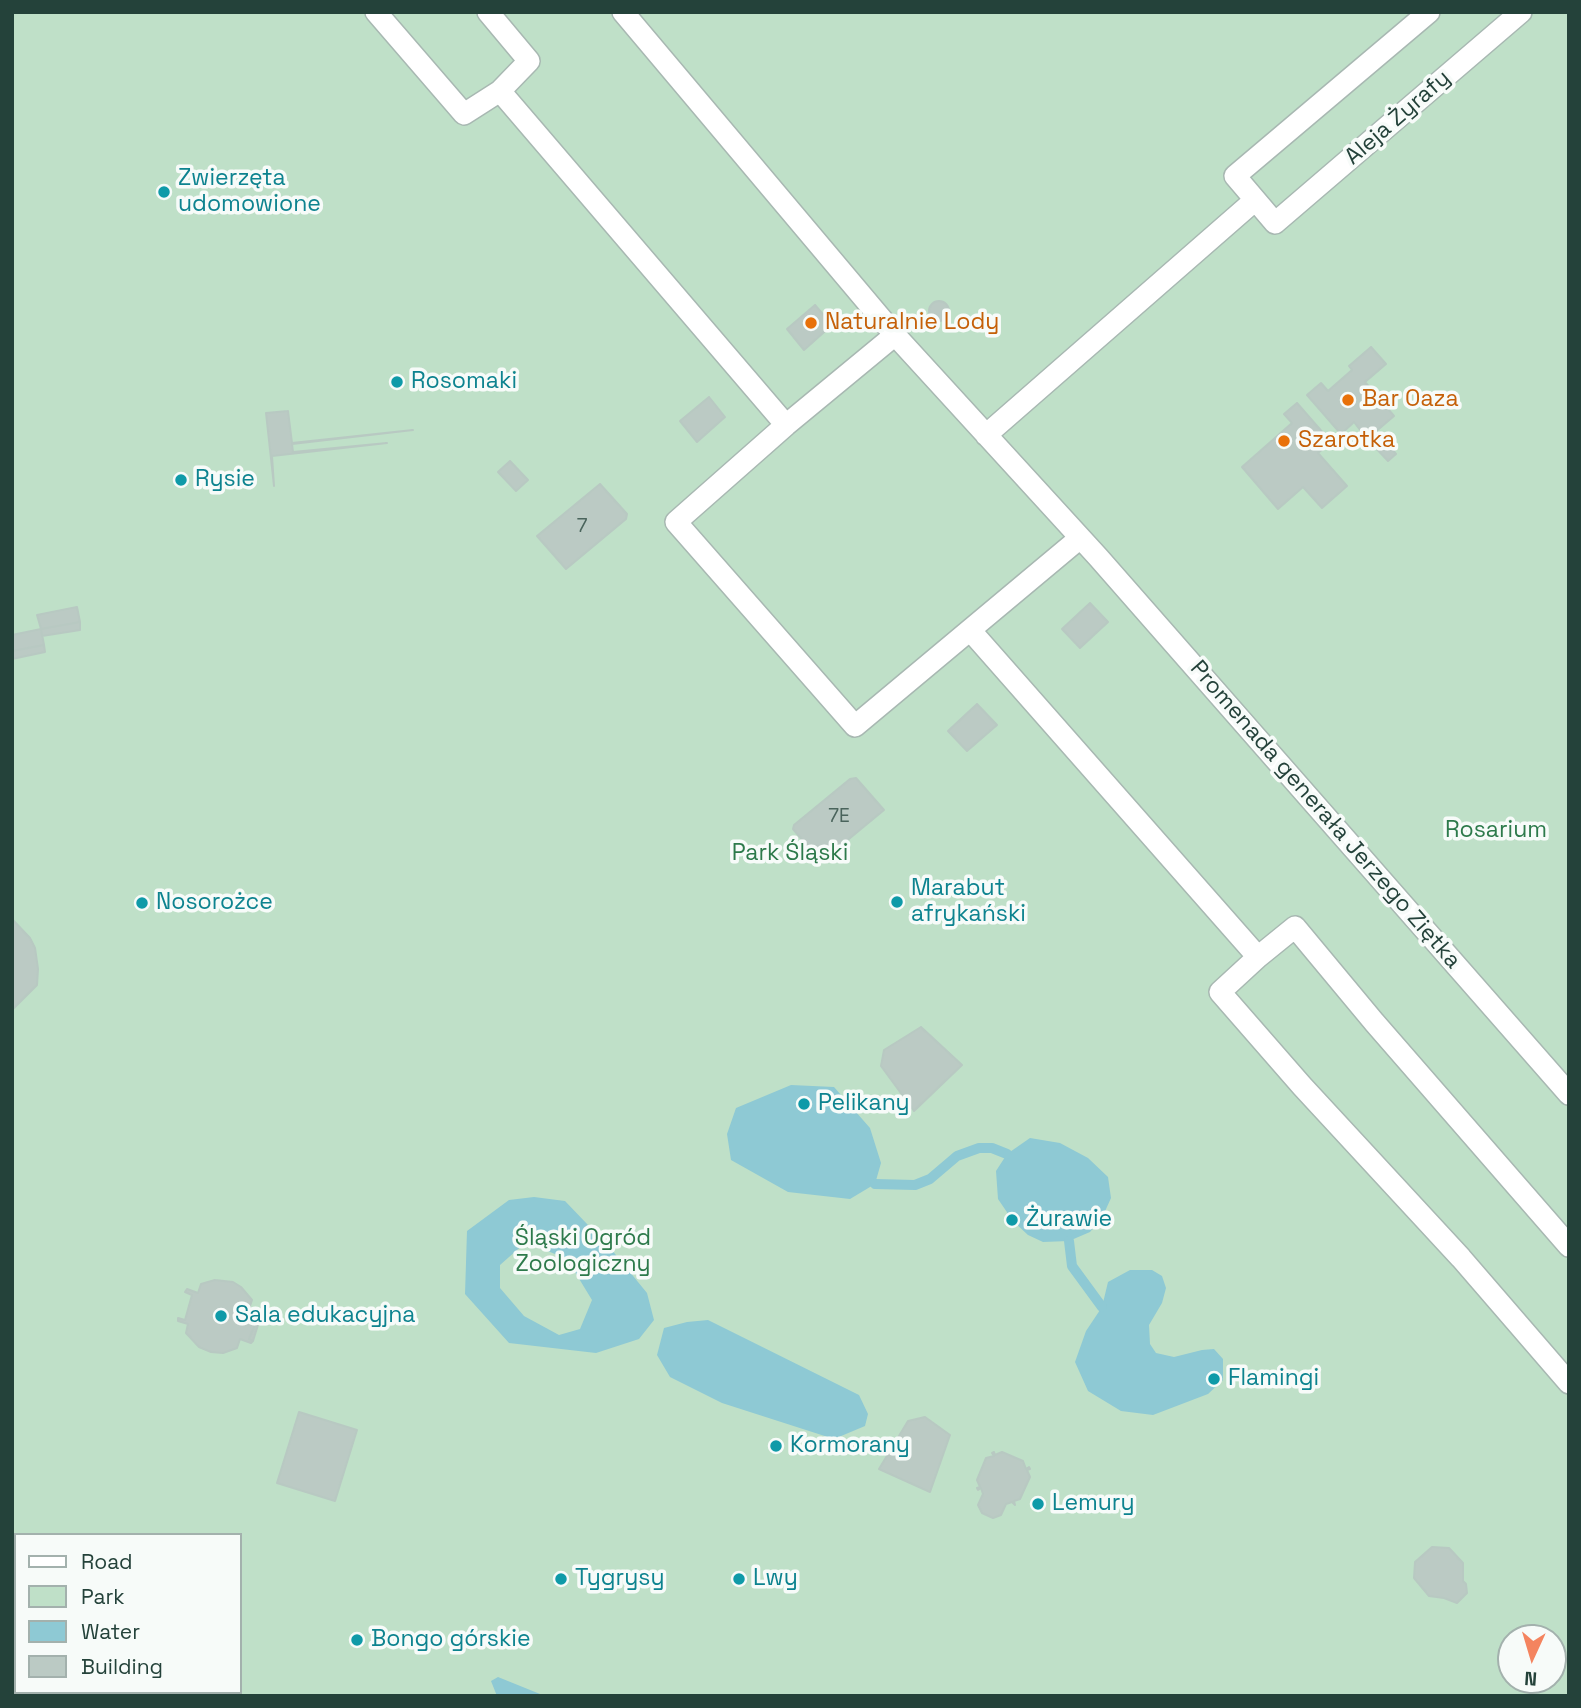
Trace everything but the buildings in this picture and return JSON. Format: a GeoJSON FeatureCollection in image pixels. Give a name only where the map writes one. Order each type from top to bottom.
{"type":"FeatureCollection","features":[{"type":"Feature","properties":{"kind":"street"},"geometry":{"type":"LineString","coordinates":[[376,12],[464,114],[500,91],[528,61],[488,12]]}},
{"type":"Feature","properties":{"kind":"street"},"geometry":{"type":"LineString","coordinates":[[623,12],[895,335],[786,425],[676,522],[855,726],[1080,538]]}},
{"type":"Feature","properties":{"kind":"street"},"geometry":{"type":"LineString","coordinates":[[986,435],[1254,201],[1235,176],[1429,12]]}},
{"type":"Feature","properties":{"kind":"street","name":"Aleja Żyrafy"},"geometry":{"type":"LineString","coordinates":[[1254,201],[1275,223],[1521,12]]}},
{"type":"Feature","properties":{"kind":"street"},"geometry":{"type":"LineString","coordinates":[[500,91],[786,425]]}},
{"type":"Feature","properties":{"kind":"street","name":"Promenada generała Jerzego Ziętka"},"geometry":{"type":"LineString","coordinates":[[895,335],[1080,538],[1569,1094]]}},
{"type":"Feature","properties":{"kind":"street"},"geometry":{"type":"LineString","coordinates":[[970,630],[1258,957]]}},
{"type":"Feature","properties":{"kind":"street"},"geometry":{"type":"LineString","coordinates":[[1569,1246],[1295,927],[1220,992],[1293,1076],[1461,1258],[1569,1383]]}},
{"type":"Feature","properties":{"kind":"green space","name":"Park Śląski"},"geometry":{"type":"Polygon","coordinates":[[[12,12],[1569,12],[1569,1696],[12,1696],[12,12]]]}},
{"type":"Feature","properties":{"kind":"water"},"geometry":{"type":"Polygon","coordinates":[[[791,1085],[834,1087],[870,1128],[881,1163],[875,1184],[850,1199],[788,1192],[731,1160],[727,1134],[736,1108],[791,1085]]]}},
{"type":"Feature","properties":{"kind":"water"},"geometry":{"type":"Polygon","coordinates":[[[1030,1138],[1060,1143],[1088,1158],[1108,1177],[1111,1198],[1102,1218],[1090,1232],[1069,1241],[1043,1242],[1028,1235],[1013,1221],[998,1199],[996,1171],[1007,1154],[1030,1138]]]}},
{"type":"Feature","properties":{"kind":"water"},"geometry":{"type":"Polygon","coordinates":[[[534,1197],[565,1201],[611,1249],[647,1293],[654,1320],[639,1339],[596,1353],[509,1343],[465,1294],[467,1231],[509,1200],[534,1197]],[[526,1242],[500,1265],[500,1288],[524,1316],[559,1335],[580,1329],[592,1300],[567,1259],[526,1242]]]}},
{"type":"Feature","properties":{"kind":"water"},"geometry":{"type":"Polygon","coordinates":[[[1130,1270],[1152,1270],[1162,1276],[1166,1288],[1162,1303],[1149,1325],[1150,1344],[1156,1353],[1174,1357],[1214,1349],[1223,1359],[1223,1380],[1208,1394],[1153,1415],[1121,1411],[1088,1391],[1075,1362],[1086,1331],[1102,1307],[1108,1282],[1130,1270]]]}},
{"type":"Feature","properties":{"kind":"water"},"geometry":{"type":"Polygon","coordinates":[[[708,1320],[859,1395],[868,1414],[865,1426],[834,1439],[722,1403],[670,1377],[657,1355],[664,1328],[708,1320]]]}},
{"type":"Feature","properties":{"kind":"water"},"geometry":{"type":"Polygon","coordinates":[[[12,1581],[14,1694],[130,1696],[12,1696],[12,1581]]]}},
{"type":"Feature","properties":{"kind":"water"},"geometry":{"type":"Polygon","coordinates":[[[498,1677],[545,1696],[497,1696],[491,1681],[498,1677]]]}},
{"type":"Feature","properties":{"kind":"waterway"},"geometry":{"type":"LineString","coordinates":[[875,1184],[915,1185],[930,1179],[957,1156],[979,1148],[992,1148],[1007,1154]]}},
{"type":"Feature","properties":{"kind":"waterway"},"geometry":{"type":"LineString","coordinates":[[1069,1241],[1072,1266],[1102,1307]]}},
{"type":"Feature","properties":{"kind":"place","name":"Zwierzęta udomowione"},"geometry":{"type":"Point","coordinates":[164,192]}},
{"type":"Feature","properties":{"kind":"place","name":"Naturalnie Lody"},"geometry":{"type":"Point","coordinates":[811,323]}},
{"type":"Feature","properties":{"kind":"place","name":"Rosomaki"},"geometry":{"type":"Point","coordinates":[397,382]}},
{"type":"Feature","properties":{"kind":"place","name":"Bar Oaza"},"geometry":{"type":"Point","coordinates":[1348,400]}},
{"type":"Feature","properties":{"kind":"place","name":"Szarotka"},"geometry":{"type":"Point","coordinates":[1284,441]}},
{"type":"Feature","properties":{"kind":"place","name":"Rysie"},"geometry":{"type":"Point","coordinates":[181,480]}},
{"type":"Feature","properties":{"kind":"place","name":"Marabut afrykański"},"geometry":{"type":"Point","coordinates":[897,902]}},
{"type":"Feature","properties":{"kind":"place","name":"Nosorożce"},"geometry":{"type":"Point","coordinates":[142,903]}},
{"type":"Feature","properties":{"kind":"place","name":"Pelikany"},"geometry":{"type":"Point","coordinates":[804,1104]}},
{"type":"Feature","properties":{"kind":"place","name":"Żurawie"},"geometry":{"type":"Point","coordinates":[1012,1220]}},
{"type":"Feature","properties":{"kind":"place","name":"Sala edukacyjna"},"geometry":{"type":"Point","coordinates":[221,1316]}},
{"type":"Feature","properties":{"kind":"place","name":"Flamingi"},"geometry":{"type":"Point","coordinates":[1214,1379]}},
{"type":"Feature","properties":{"kind":"place","name":"Kormorany"},"geometry":{"type":"Point","coordinates":[776,1446]}},
{"type":"Feature","properties":{"kind":"place","name":"Lemury"},"geometry":{"type":"Point","coordinates":[1038,1504]}},
{"type":"Feature","properties":{"kind":"place","name":"Tygrysy"},"geometry":{"type":"Point","coordinates":[561,1579]}},
{"type":"Feature","properties":{"kind":"place","name":"Lwy"},"geometry":{"type":"Point","coordinates":[739,1579]}},
{"type":"Feature","properties":{"kind":"place","name":"Bongo górskie"},"geometry":{"type":"Point","coordinates":[357,1640]}},
{"type":"Feature","properties":{"kind":"park label","name":"Rosarium"},"geometry":{"type":"Point","coordinates":[1496,831]}},
{"type":"Feature","properties":{"kind":"park label","name":"Śląski Ogród Zoologiczny"},"geometry":{"type":"Point","coordinates":[583,1252]}}]}
